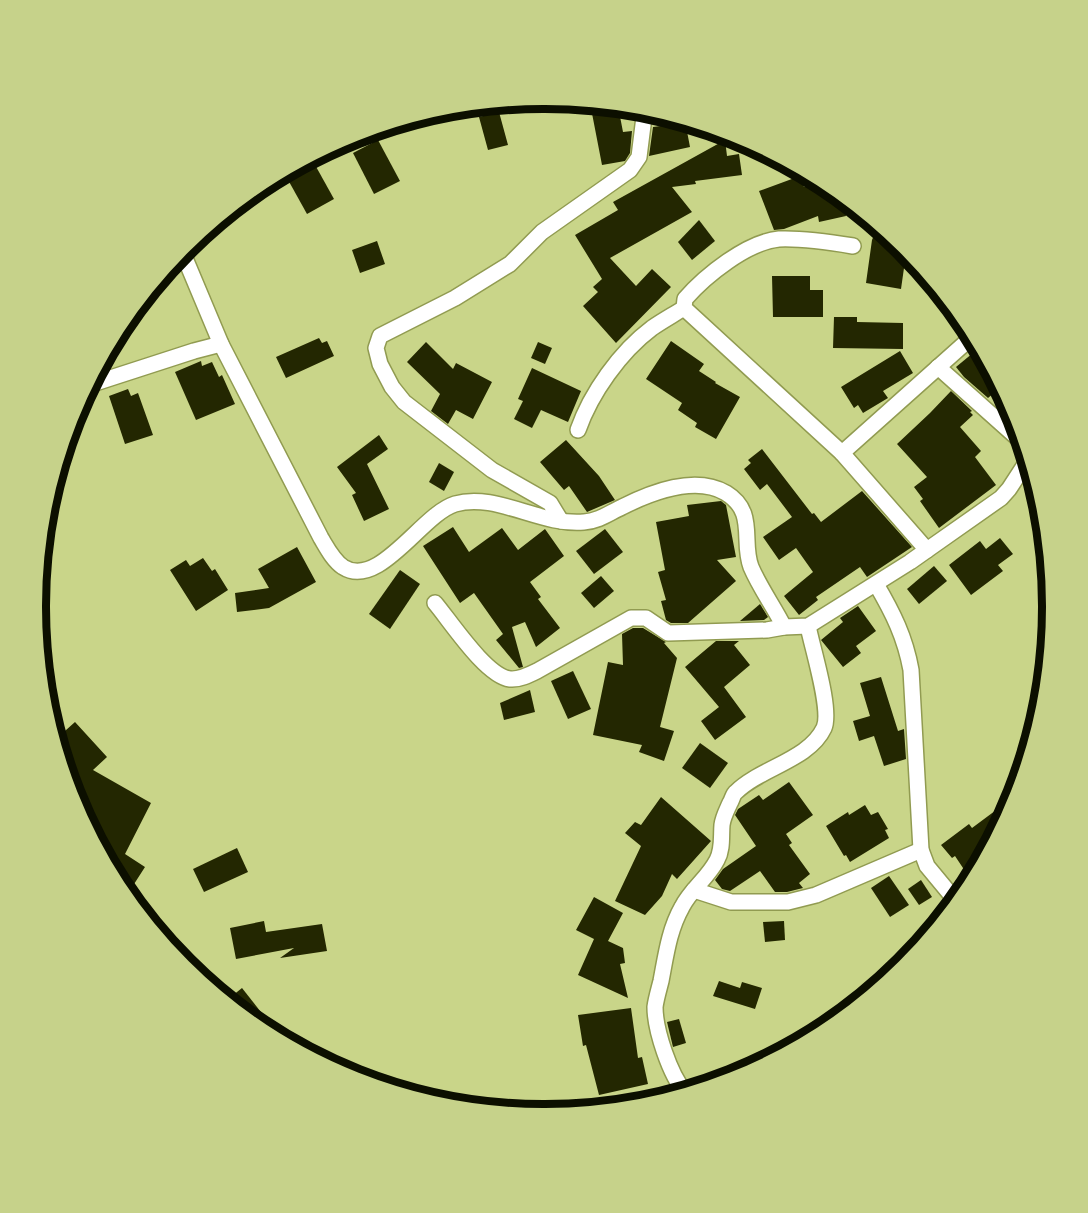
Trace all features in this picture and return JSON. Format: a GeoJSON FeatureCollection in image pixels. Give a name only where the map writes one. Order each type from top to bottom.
{"type":"FeatureCollection","features":[{"type":"Feature","properties":{"kind":"street"},"geometry":{"type":"LineString","coordinates":[[561,521],[550,503],[492,470],[404,402],[392,387],[380,364],[376,348],[380,336],[455,298],[510,264],[542,232],[630,171],[639,158],[644,120]]}},
{"type":"Feature","properties":{"kind":"street"},"geometry":{"type":"LineString","coordinates":[[684,308],[685,299],[712,273],[758,245],[776,239],[788,239],[825,241],[853,246]]}},
{"type":"Feature","properties":{"kind":"street"},"geometry":{"type":"LineString","coordinates":[[186,261],[221,344],[321,538],[334,559],[344,567],[358,572],[369,570],[385,560],[434,516],[454,504],[471,501],[488,502],[528,515],[561,521],[586,522],[683,485],[709,486],[727,494],[742,510],[748,534],[750,564],[784,627]]}},
{"type":"Feature","properties":{"kind":"street"},"geometry":{"type":"LineString","coordinates":[[578,430],[592,397],[620,360],[650,329],[684,308]]}},
{"type":"Feature","properties":{"kind":"street"},"geometry":{"type":"LineString","coordinates":[[684,308],[842,453],[927,550]]}},
{"type":"Feature","properties":{"kind":"street"},"geometry":{"type":"LineString","coordinates":[[842,453],[966,343]]}},
{"type":"Feature","properties":{"kind":"street"},"geometry":{"type":"LineString","coordinates":[[101,381],[221,344]]}},
{"type":"Feature","properties":{"kind":"street"},"geometry":{"type":"LineString","coordinates":[[938,367],[1009,431]]}},
{"type":"Feature","properties":{"kind":"street"},"geometry":{"type":"LineString","coordinates":[[435,603],[484,665],[497,675],[511,680],[537,671],[631,618],[646,618],[669,633],[767,630],[808,626],[876,584],[1001,498],[1010,489],[1022,469]]}},
{"type":"Feature","properties":{"kind":"street"},"geometry":{"type":"LineString","coordinates":[[876,584],[906,645],[911,670],[921,850],[927,866],[950,894]]}},
{"type":"Feature","properties":{"kind":"street"},"geometry":{"type":"LineString","coordinates":[[680,1085],[668,1060],[658,1027],[655,1007],[671,929],[682,905],[710,873],[718,858],[722,840],[722,822],[735,792],[795,755],[813,742],[824,728],[825,700],[808,626]]}},
{"type":"Feature","properties":{"kind":"street"},"geometry":{"type":"LineString","coordinates":[[694,890],[731,902],[788,902],[816,895],[921,850]]}},
{"type":"Feature","properties":{"kind":"building"},"geometry":{"type":"Polygon","coordinates":[[[592,111],[620,115],[623,132],[632,131],[630,153],[625,161],[602,165],[592,111]]]}},
{"type":"Feature","properties":{"kind":"building"},"geometry":{"type":"Polygon","coordinates":[[[499,112],[508,145],[488,150],[479,117],[499,112]]]}},
{"type":"Feature","properties":{"kind":"building"},"geometry":{"type":"Polygon","coordinates":[[[668,125],[687,130],[690,147],[649,156],[653,127],[668,125]]]}},
{"type":"Feature","properties":{"kind":"building"},"geometry":{"type":"Polygon","coordinates":[[[378,140],[400,181],[374,194],[353,153],[378,140]]]}},
{"type":"Feature","properties":{"kind":"building"},"geometry":{"type":"Polygon","coordinates":[[[721,142],[725,144],[727,156],[739,154],[742,175],[695,181],[696,184],[672,187],[692,212],[610,258],[636,286],[652,269],[671,287],[616,343],[583,306],[598,292],[593,287],[602,279],[575,235],[618,210],[613,202],[721,142]]]}},
{"type":"Feature","properties":{"kind":"building"},"geometry":{"type":"Polygon","coordinates":[[[315,165],[334,199],[307,214],[288,180],[315,165]]]}},
{"type":"Feature","properties":{"kind":"building"},"geometry":{"type":"Polygon","coordinates":[[[796,178],[802,182],[804,187],[809,186],[845,210],[846,216],[819,222],[818,216],[784,229],[774,230],[759,191],[796,178]]]}},
{"type":"Feature","properties":{"kind":"building"},"geometry":{"type":"Polygon","coordinates":[[[699,220],[715,241],[692,260],[678,242],[699,220]]]}},
{"type":"Feature","properties":{"kind":"building"},"geometry":{"type":"Polygon","coordinates":[[[874,234],[905,264],[901,289],[866,283],[874,234]]]}},
{"type":"Feature","properties":{"kind":"building"},"geometry":{"type":"Polygon","coordinates":[[[377,241],[385,264],[360,273],[352,250],[377,241]]]}},
{"type":"Feature","properties":{"kind":"building"},"geometry":{"type":"Polygon","coordinates":[[[772,276],[810,276],[810,290],[823,290],[823,317],[773,317],[772,276]]]}},
{"type":"Feature","properties":{"kind":"building"},"geometry":{"type":"Polygon","coordinates":[[[834,317],[857,317],[857,322],[903,323],[903,349],[833,348],[834,317]]]}},
{"type":"Feature","properties":{"kind":"building"},"geometry":{"type":"Polygon","coordinates":[[[319,338],[322,343],[327,341],[334,356],[286,378],[276,357],[319,338]]]}},
{"type":"Feature","properties":{"kind":"building"},"geometry":{"type":"Polygon","coordinates":[[[671,341],[704,364],[699,371],[740,397],[716,439],[695,427],[697,423],[678,410],[682,403],[646,379],[671,341]]]}},
{"type":"Feature","properties":{"kind":"building"},"geometry":{"type":"Polygon","coordinates":[[[426,342],[453,369],[456,363],[492,382],[473,419],[456,410],[448,424],[431,411],[440,394],[407,362],[426,342]]]}},
{"type":"Feature","properties":{"kind":"building"},"geometry":{"type":"Polygon","coordinates":[[[538,342],[552,348],[545,364],[531,358],[538,342]]]}},
{"type":"Feature","properties":{"kind":"building"},"geometry":{"type":"Polygon","coordinates":[[[900,351],[913,373],[883,391],[888,398],[863,413],[858,405],[854,408],[841,387],[900,351]]]}},
{"type":"Feature","properties":{"kind":"building"},"geometry":{"type":"Polygon","coordinates":[[[972,354],[993,393],[988,398],[956,367],[972,354]]]}},
{"type":"Feature","properties":{"kind":"building"},"geometry":{"type":"Polygon","coordinates":[[[201,361],[202,366],[212,362],[219,377],[222,375],[235,404],[196,420],[175,372],[201,361]]]}},
{"type":"Feature","properties":{"kind":"building"},"geometry":{"type":"Polygon","coordinates":[[[532,368],[581,391],[568,422],[541,410],[532,428],[514,419],[523,401],[518,399],[532,368]]]}},
{"type":"Feature","properties":{"kind":"building"},"geometry":{"type":"Polygon","coordinates":[[[128,389],[131,396],[138,393],[153,435],[125,444],[109,396],[128,389]]]}},
{"type":"Feature","properties":{"kind":"building"},"geometry":{"type":"Polygon","coordinates":[[[951,391],[972,411],[970,412],[973,415],[960,427],[981,451],[975,457],[996,485],[939,528],[920,501],[923,499],[914,487],[927,477],[897,444],[951,391]]]}},
{"type":"Feature","properties":{"kind":"building"},"geometry":{"type":"Polygon","coordinates":[[[379,435],[388,449],[367,464],[389,509],[364,521],[352,495],[356,493],[337,467],[379,435]]]}},
{"type":"Feature","properties":{"kind":"building"},"geometry":{"type":"Polygon","coordinates":[[[566,440],[599,476],[615,500],[587,512],[569,486],[564,490],[540,462],[566,440]]]}},
{"type":"Feature","properties":{"kind":"building"},"geometry":{"type":"Polygon","coordinates":[[[762,449],[812,514],[814,513],[821,522],[862,491],[912,547],[867,577],[860,567],[816,597],[818,600],[799,615],[784,596],[813,572],[796,548],[779,560],[763,537],[792,517],[767,484],[760,490],[744,469],[751,463],[748,460],[762,449]]]}},
{"type":"Feature","properties":{"kind":"building"},"geometry":{"type":"Polygon","coordinates":[[[439,463],[454,472],[444,491],[429,482],[439,463]]]}},
{"type":"Feature","properties":{"kind":"building"},"geometry":{"type":"Polygon","coordinates":[[[721,501],[726,505],[736,557],[717,560],[736,581],[688,623],[671,623],[666,620],[661,601],[666,600],[658,572],[665,570],[656,522],[689,516],[687,505],[721,501]]]}},
{"type":"Feature","properties":{"kind":"building"},"geometry":{"type":"Polygon","coordinates":[[[453,527],[469,552],[502,528],[518,550],[545,529],[564,556],[530,582],[541,597],[538,599],[560,628],[536,647],[525,622],[512,627],[523,667],[519,668],[496,640],[503,634],[474,593],[460,603],[423,546],[453,527]]]}},
{"type":"Feature","properties":{"kind":"building"},"geometry":{"type":"Polygon","coordinates":[[[605,529],[623,552],[594,574],[576,551],[605,529]]]}},
{"type":"Feature","properties":{"kind":"building"},"geometry":{"type":"Polygon","coordinates":[[[1000,538],[1013,554],[998,565],[1003,571],[971,595],[949,565],[980,541],[986,549],[1000,538]]]}},
{"type":"Feature","properties":{"kind":"building"},"geometry":{"type":"Polygon","coordinates":[[[297,547],[316,582],[269,608],[237,612],[235,593],[269,588],[258,569],[297,547]]]}},
{"type":"Feature","properties":{"kind":"building"},"geometry":{"type":"Polygon","coordinates":[[[203,558],[212,571],[215,569],[228,590],[196,611],[170,570],[186,560],[190,566],[203,558]]]}},
{"type":"Feature","properties":{"kind":"building"},"geometry":{"type":"Polygon","coordinates":[[[934,566],[947,581],[919,604],[907,589],[934,566]]]}},
{"type":"Feature","properties":{"kind":"building"},"geometry":{"type":"Polygon","coordinates":[[[400,570],[420,584],[390,629],[369,614],[400,570]]]}},
{"type":"Feature","properties":{"kind":"building"},"geometry":{"type":"Polygon","coordinates":[[[601,576],[614,591],[594,608],[581,593],[601,576]]]}},
{"type":"Feature","properties":{"kind":"building"},"geometry":{"type":"Polygon","coordinates":[[[760,604],[768,617],[764,620],[740,621],[760,604]]]}},
{"type":"Feature","properties":{"kind":"building"},"geometry":{"type":"Polygon","coordinates":[[[858,606],[876,631],[856,646],[861,653],[843,667],[821,640],[843,622],[840,618],[858,606]]]}},
{"type":"Feature","properties":{"kind":"building"},"geometry":{"type":"Polygon","coordinates":[[[633,628],[643,628],[666,642],[664,643],[677,658],[660,727],[674,731],[664,761],[639,752],[642,745],[593,735],[608,662],[623,665],[622,634],[633,628]]]}},
{"type":"Feature","properties":{"kind":"building"},"geometry":{"type":"Polygon","coordinates":[[[716,641],[739,641],[734,645],[750,665],[724,687],[746,717],[715,740],[701,721],[719,707],[685,667],[716,641]]]}},
{"type":"Feature","properties":{"kind":"building"},"geometry":{"type":"Polygon","coordinates":[[[573,671],[591,709],[568,719],[551,681],[573,671]]]}},
{"type":"Feature","properties":{"kind":"building"},"geometry":{"type":"Polygon","coordinates":[[[881,677],[898,731],[904,729],[906,759],[884,766],[874,736],[859,741],[853,721],[870,716],[860,683],[881,677]]]}},
{"type":"Feature","properties":{"kind":"building"},"geometry":{"type":"Polygon","coordinates":[[[530,690],[535,712],[504,720],[500,703],[530,690]]]}},
{"type":"Feature","properties":{"kind":"building"},"geometry":{"type":"Polygon","coordinates":[[[75,722],[107,757],[93,770],[151,803],[125,854],[145,867],[133,886],[113,855],[84,797],[63,733],[75,722]]]}},
{"type":"Feature","properties":{"kind":"building"},"geometry":{"type":"Polygon","coordinates":[[[700,743],[728,763],[710,788],[682,768],[700,743]]]}},
{"type":"Feature","properties":{"kind":"building"},"geometry":{"type":"Polygon","coordinates":[[[789,782],[813,815],[786,834],[792,843],[789,845],[810,874],[799,883],[803,888],[775,892],[760,871],[730,891],[722,889],[715,880],[723,869],[756,846],[735,815],[738,809],[759,795],[763,800],[789,782]]]}},
{"type":"Feature","properties":{"kind":"building"},"geometry":{"type":"Polygon","coordinates":[[[661,797],[711,841],[677,879],[672,874],[662,896],[645,915],[615,901],[641,846],[625,833],[635,822],[641,825],[661,797]]]}},
{"type":"Feature","properties":{"kind":"building"},"geometry":{"type":"Polygon","coordinates":[[[865,805],[871,815],[878,812],[888,829],[885,830],[889,838],[850,862],[826,826],[848,812],[849,815],[865,805]]]}},
{"type":"Feature","properties":{"kind":"building"},"geometry":{"type":"Polygon","coordinates":[[[999,808],[965,871],[955,856],[952,858],[941,845],[969,824],[972,828],[999,808]]]}},
{"type":"Feature","properties":{"kind":"building"},"geometry":{"type":"Polygon","coordinates":[[[237,848],[248,872],[204,892],[193,869],[237,848]]]}},
{"type":"Feature","properties":{"kind":"building"},"geometry":{"type":"Polygon","coordinates":[[[889,876],[909,905],[890,917],[871,888],[889,876]]]}},
{"type":"Feature","properties":{"kind":"building"},"geometry":{"type":"Polygon","coordinates":[[[921,880],[932,897],[919,905],[908,889],[921,880]]]}},
{"type":"Feature","properties":{"kind":"building"},"geometry":{"type":"Polygon","coordinates":[[[594,897],[623,913],[608,941],[623,948],[625,963],[620,964],[628,998],[578,975],[594,939],[576,930],[594,897]]]}},
{"type":"Feature","properties":{"kind":"building"},"geometry":{"type":"Polygon","coordinates":[[[264,921],[266,932],[322,924],[327,951],[280,958],[294,948],[236,959],[230,928],[264,921]]]}},
{"type":"Feature","properties":{"kind":"building"},"geometry":{"type":"Polygon","coordinates":[[[784,921],[785,940],[765,942],[763,922],[784,921]]]}},
{"type":"Feature","properties":{"kind":"building"},"geometry":{"type":"Polygon","coordinates":[[[719,981],[740,988],[742,982],[762,988],[755,1009],[713,996],[719,981]]]}},
{"type":"Feature","properties":{"kind":"building"},"geometry":{"type":"Polygon","coordinates":[[[242,988],[266,1019],[241,1001],[233,995],[242,988]]]}},
{"type":"Feature","properties":{"kind":"building"},"geometry":{"type":"Polygon","coordinates":[[[631,1008],[638,1058],[642,1057],[648,1084],[599,1095],[586,1045],[583,1046],[578,1015],[631,1008]]]}},
{"type":"Feature","properties":{"kind":"building"},"geometry":{"type":"Polygon","coordinates":[[[679,1019],[686,1043],[673,1047],[667,1022],[679,1019]]]}}]}
